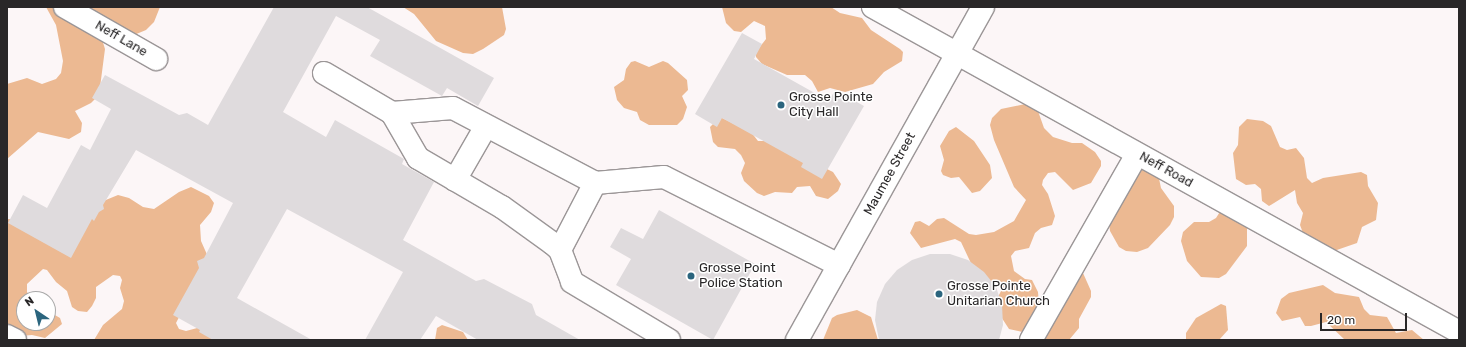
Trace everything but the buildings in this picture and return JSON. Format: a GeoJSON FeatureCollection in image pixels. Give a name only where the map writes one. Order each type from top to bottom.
{"type":"FeatureCollection","features":[{"type":"Feature","properties":{"kind":"street","name":"Neff Lane"},"geometry":{"type":"LineString","coordinates":[[65,7],[156,59]]}},
{"type":"Feature","properties":{"kind":"street","name":"Neff Road"},"geometry":{"type":"LineString","coordinates":[[873,7],[1459,332]]}},
{"type":"Feature","properties":{"kind":"street","name":"Maumee Street"},"geometry":{"type":"LineString","coordinates":[[797,340],[983,7]]}},
{"type":"Feature","properties":{"kind":"street"},"geometry":{"type":"LineString","coordinates":[[324,73],[392,113],[418,158],[502,207],[560,250],[572,282],[669,340]]}},
{"type":"Feature","properties":{"kind":"street"},"geometry":{"type":"LineString","coordinates":[[392,113],[452,108],[595,183],[664,177],[839,265]]}},
{"type":"Feature","properties":{"kind":"street"},"geometry":{"type":"LineString","coordinates":[[455,180],[486,126]]}},
{"type":"Feature","properties":{"kind":"street"},"geometry":{"type":"LineString","coordinates":[[1031,340],[1137,154]]}},
{"type":"Feature","properties":{"kind":"street"},"geometry":{"type":"LineString","coordinates":[[560,250],[595,183]]}},
{"type":"Feature","properties":{"kind":"street"},"geometry":{"type":"LineString","coordinates":[[7,336],[15,340]]}},
{"type":"Feature","properties":{"kind":"shaded area"},"geometry":{"type":"Polygon","coordinates":[[[46,7],[160,7],[154,22],[146,30],[134,35],[101,36],[105,49],[99,95],[91,103],[75,111],[82,123],[81,132],[69,139],[38,132],[7,159],[7,84],[27,78],[42,84],[56,79],[61,73],[63,61],[56,25],[46,7]]]}},
{"type":"Feature","properties":{"kind":"shaded area"},"geometry":{"type":"Polygon","coordinates":[[[403,7],[502,7],[506,29],[504,35],[483,49],[473,54],[463,53],[436,41],[414,14],[403,7]]]}},
{"type":"Feature","properties":{"kind":"shaded area"},"geometry":{"type":"Polygon","coordinates":[[[722,7],[831,7],[840,13],[862,18],[871,30],[903,52],[902,61],[884,72],[873,84],[845,92],[830,88],[818,92],[812,81],[805,75],[787,75],[762,64],[756,57],[756,52],[766,39],[765,26],[754,21],[741,32],[734,31],[726,23],[722,7]]]}},
{"type":"Feature","properties":{"kind":"shaded area"},"geometry":{"type":"Polygon","coordinates":[[[635,61],[649,67],[663,61],[668,63],[687,80],[688,90],[682,96],[687,107],[683,119],[677,125],[649,125],[640,120],[637,112],[624,108],[617,100],[614,87],[624,80],[626,69],[631,62],[635,61]]]}},
{"type":"Feature","properties":{"kind":"shaded area"},"geometry":{"type":"Polygon","coordinates":[[[1030,103],[1038,111],[1044,128],[1053,137],[1072,143],[1082,143],[1095,152],[1101,161],[1101,166],[1091,183],[1073,190],[1055,172],[1048,173],[1043,180],[1042,185],[1048,194],[1055,216],[1052,225],[1041,228],[1035,233],[1029,248],[1015,251],[1011,256],[1014,271],[1025,279],[1032,280],[1038,292],[1040,319],[1047,324],[1056,319],[1075,268],[1083,273],[1091,291],[1091,297],[1079,319],[1079,328],[1069,340],[1037,340],[1031,334],[1009,329],[996,309],[996,301],[1003,287],[1000,282],[989,285],[976,274],[961,242],[955,239],[921,248],[910,233],[915,222],[920,221],[929,226],[937,219],[944,218],[969,234],[976,235],[994,232],[1014,221],[1026,200],[1014,187],[994,140],[990,125],[992,118],[1001,109],[1030,103]]]}},
{"type":"Feature","properties":{"kind":"shaded area"},"geometry":{"type":"Polygon","coordinates":[[[720,117],[751,132],[758,141],[770,141],[833,172],[841,184],[838,191],[828,199],[816,196],[810,186],[797,187],[792,193],[775,192],[764,196],[757,193],[744,181],[741,173],[745,163],[741,155],[735,149],[718,147],[713,142],[710,127],[720,117]]]}},
{"type":"Feature","properties":{"kind":"shaded area"},"geometry":{"type":"Polygon","coordinates":[[[1247,119],[1263,121],[1271,126],[1280,147],[1287,150],[1296,148],[1304,158],[1307,178],[1312,183],[1323,178],[1361,172],[1367,175],[1368,186],[1378,203],[1376,220],[1362,227],[1357,243],[1331,252],[1303,233],[1300,225],[1303,213],[1297,203],[1295,190],[1269,206],[1262,201],[1261,189],[1255,184],[1246,185],[1236,179],[1233,153],[1238,145],[1239,127],[1247,119]]]}},
{"type":"Feature","properties":{"kind":"shaded area"},"geometry":{"type":"Polygon","coordinates":[[[956,127],[974,141],[990,165],[992,178],[980,191],[972,193],[959,177],[951,178],[943,175],[941,171],[944,160],[940,146],[949,131],[956,127]]]}},
{"type":"Feature","properties":{"kind":"shaded area"},"geometry":{"type":"Polygon","coordinates":[[[1127,166],[1157,169],[1161,188],[1174,206],[1174,217],[1170,225],[1148,248],[1137,252],[1126,251],[1119,247],[1110,231],[1108,216],[1127,166]]]}},
{"type":"Feature","properties":{"kind":"shaded area"},"geometry":{"type":"Polygon","coordinates":[[[191,187],[209,196],[214,203],[211,212],[200,225],[201,241],[209,259],[176,323],[179,329],[186,331],[201,327],[215,340],[94,340],[103,325],[122,309],[124,301],[120,288],[122,280],[120,276],[113,275],[96,287],[96,298],[87,312],[78,311],[72,307],[67,291],[56,282],[47,270],[43,269],[27,284],[27,291],[16,291],[16,331],[54,331],[45,338],[32,335],[9,337],[7,340],[7,219],[27,220],[96,204],[118,195],[129,198],[143,207],[154,209],[179,192],[191,187]]]}},
{"type":"Feature","properties":{"kind":"shaded area"},"geometry":{"type":"Polygon","coordinates":[[[1223,207],[1247,217],[1247,246],[1226,274],[1219,278],[1201,277],[1187,261],[1181,241],[1183,232],[1194,222],[1209,222],[1216,218],[1223,207]]]}},
{"type":"Feature","properties":{"kind":"shaded area"},"geometry":{"type":"Polygon","coordinates":[[[1323,285],[1335,293],[1359,297],[1364,309],[1370,315],[1387,317],[1396,333],[1412,330],[1424,340],[1345,340],[1326,322],[1305,326],[1300,317],[1282,321],[1276,313],[1281,299],[1289,293],[1323,285]]]}},
{"type":"Feature","properties":{"kind":"shaded area"},"geometry":{"type":"Polygon","coordinates":[[[1221,304],[1226,306],[1228,330],[1219,340],[1186,340],[1186,333],[1196,318],[1221,304]]]}},
{"type":"Feature","properties":{"kind":"shaded area"},"geometry":{"type":"Polygon","coordinates":[[[857,310],[871,317],[878,340],[823,340],[832,318],[837,315],[857,310]]]}},
{"type":"Feature","properties":{"kind":"shaded area"},"geometry":{"type":"Polygon","coordinates":[[[56,316],[60,318],[62,324],[56,329],[56,316]]]}},
{"type":"Feature","properties":{"kind":"shaded area"},"geometry":{"type":"Polygon","coordinates":[[[442,325],[463,332],[468,340],[435,340],[437,328],[442,325]]]}},
{"type":"Feature","properties":{"kind":"place","name":"Grosse Pointe City Hall"},"geometry":{"type":"Point","coordinates":[781,105]}},
{"type":"Feature","properties":{"kind":"place","name":"Grosse Point Police Station"},"geometry":{"type":"Point","coordinates":[691,276]}},
{"type":"Feature","properties":{"kind":"place","name":"Grosse Pointe Unitarian Church"},"geometry":{"type":"Point","coordinates":[939,294]}}]}
